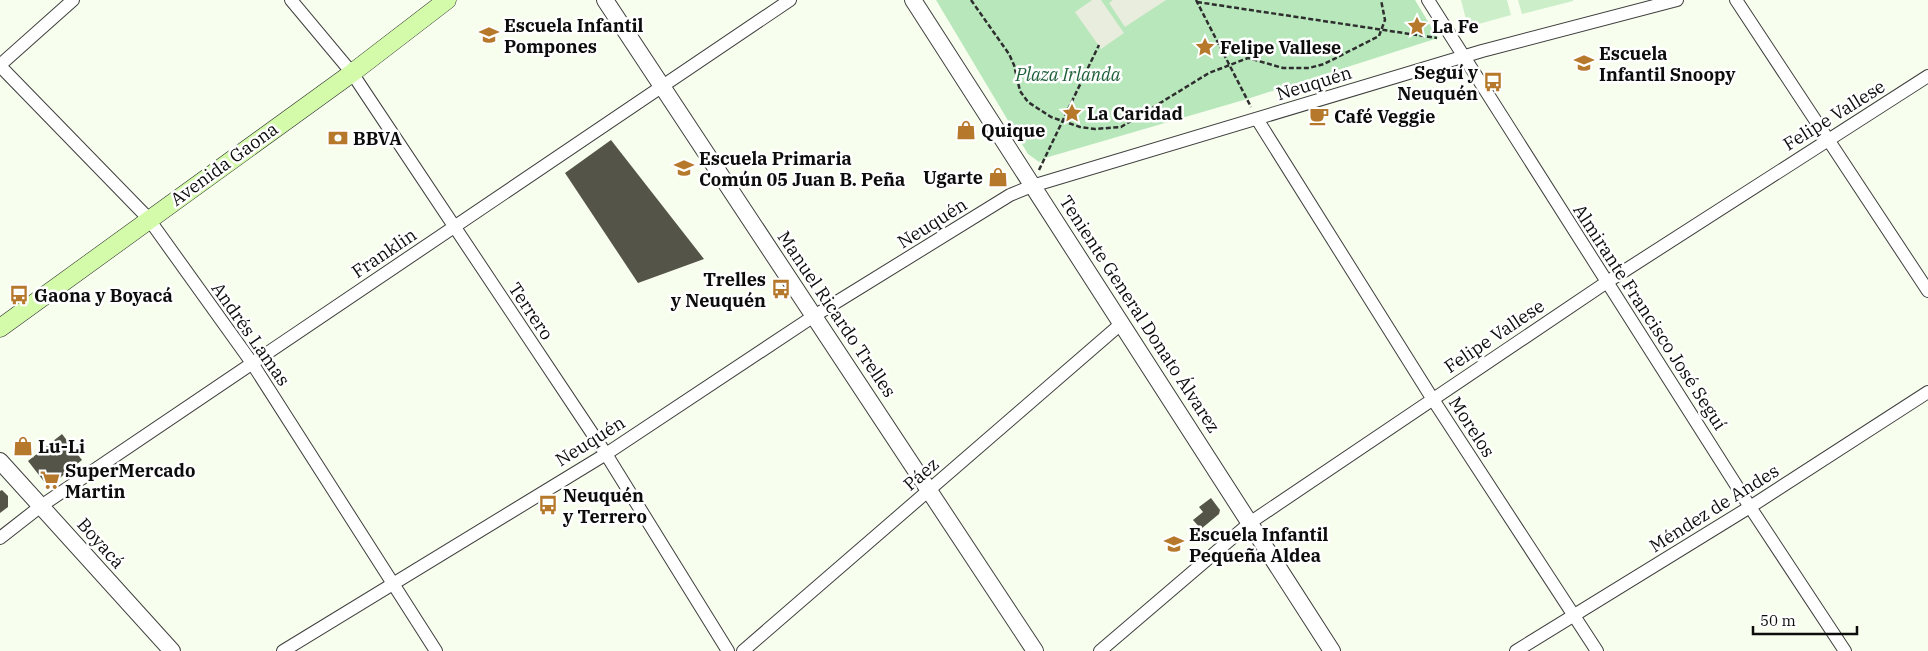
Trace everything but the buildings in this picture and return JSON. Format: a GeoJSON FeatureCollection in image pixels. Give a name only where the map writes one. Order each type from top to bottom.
{"type":"FeatureCollection","features":[{"type":"Feature","properties":{"kind":"main road","name":"Avenida Gaona"},"geometry":{"type":"LineString","coordinates":[[0,328],[148,218],[352,72],[447,0]]}},
{"type":"Feature","properties":{"kind":"street"},"geometry":{"type":"LineString","coordinates":[[0,65],[73,0]]}},
{"type":"Feature","properties":{"kind":"street","name":"Terrero"},"geometry":{"type":"LineString","coordinates":[[291,0],[352,72],[606,454],[728,651]]}},
{"type":"Feature","properties":{"kind":"street","name":"Manuel Ricardo Trelles"},"geometry":{"type":"LineString","coordinates":[[605,0],[661,88],[930,490],[1035,651]]}},
{"type":"Feature","properties":{"kind":"street","name":"Franklin"},"geometry":{"type":"LineString","coordinates":[[0,538],[41,506],[790,0]]}},
{"type":"Feature","properties":{"kind":"street","name":"Teniente General Donato Álvarez"},"geometry":{"type":"LineString","coordinates":[[913,0],[1251,522],[1332,651]]}},
{"type":"Feature","properties":{"kind":"street","name":"Almirante Francisco José Seguí"},"geometry":{"type":"LineString","coordinates":[[1428,0],[1750,507],[1845,651]]}},
{"type":"Feature","properties":{"kind":"street","name":"Neuquén"},"geometry":{"type":"LineString","coordinates":[[283,651],[393,582],[606,454],[814,316],[1010,195],[1032,186],[1464,57],[1659,2],[1677,0]]}},
{"type":"Feature","properties":{"kind":"street"},"geometry":{"type":"LineString","coordinates":[[1736,0],[1829,138],[1928,291]]}},
{"type":"Feature","properties":{"kind":"street","name":"Andrés Lamas"},"geometry":{"type":"LineString","coordinates":[[0,65],[148,218],[252,363],[436,651]]}},
{"type":"Feature","properties":{"kind":"street","name":"Felipe Vallese"},"geometry":{"type":"LineString","coordinates":[[1100,651],[1251,522],[1432,398],[1607,282],[1928,76]]}},
{"type":"Feature","properties":{"kind":"street","name":"Morelos"},"geometry":{"type":"LineString","coordinates":[[1257,119],[1432,398],[1597,651]]}},
{"type":"Feature","properties":{"kind":"street","name":"Páez"},"geometry":{"type":"LineString","coordinates":[[743,651],[1122,323]]}},
{"type":"Feature","properties":{"kind":"street","name":"Méndez de Andes"},"geometry":{"type":"LineString","coordinates":[[1516,651],[1750,507],[1928,392]]}},
{"type":"Feature","properties":{"kind":"street","name":"Boyacá"},"geometry":{"type":"LineString","coordinates":[[0,461],[172,651]]}},
{"type":"Feature","properties":{"kind":"path"},"geometry":{"type":"LineString","coordinates":[[971,0],[1009,54],[1014,65],[1020,91],[1028,102],[1051,117],[1095,129],[1121,127],[1209,72],[1248,58],[1283,68],[1308,68],[1324,64],[1379,36],[1385,20],[1381,0]]}},
{"type":"Feature","properties":{"kind":"path"},"geometry":{"type":"LineString","coordinates":[[1197,1],[1453,40]]}},
{"type":"Feature","properties":{"kind":"path"},"geometry":{"type":"LineString","coordinates":[[1197,1],[1231,64],[1257,119]]}},
{"type":"Feature","properties":{"kind":"path"},"geometry":{"type":"LineString","coordinates":[[1032,186],[1099,45]]}},
{"type":"Feature","properties":{"kind":"green space","name":"Plaza Irlanda"},"geometry":{"type":"Polygon","coordinates":[[[936,0],[1415,0],[1438,38],[1247,99],[1045,158],[1039,162],[1028,154],[936,0]]]}},
{"type":"Feature","properties":{"kind":"green space"},"geometry":{"type":"Polygon","coordinates":[[[1461,0],[1507,0],[1511,15],[1468,27],[1461,0]]]}},
{"type":"Feature","properties":{"kind":"green space"},"geometry":{"type":"Polygon","coordinates":[[[1518,0],[1573,0],[1573,1],[1522,14],[1518,0]]]}},
{"type":"Feature","properties":{"kind":"shaded area"},"geometry":{"type":"Polygon","coordinates":[[[1092,0],[1101,0],[1124,33],[1101,49],[1075,12],[1092,0]]]}},
{"type":"Feature","properties":{"kind":"shaded area"},"geometry":{"type":"Polygon","coordinates":[[[1113,0],[1166,0],[1125,27],[1109,3],[1113,0]]]}},
{"type":"Feature","properties":{"kind":"place","name":"La Fe"},"geometry":{"type":"Point","coordinates":[1417,26]}},
{"type":"Feature","properties":{"kind":"place","name":"Escuela Infantil Pompones"},"geometry":{"type":"Point","coordinates":[489,35]}},
{"type":"Feature","properties":{"kind":"place","name":"Felipe Vallese"},"geometry":{"type":"Point","coordinates":[1205,47]}},
{"type":"Feature","properties":{"kind":"place","name":"Escuela Infantil Snoopy"},"geometry":{"type":"Point","coordinates":[1584,63]}},
{"type":"Feature","properties":{"kind":"place","name":"Seguí y Neuquén"},"geometry":{"type":"Point","coordinates":[1493,82]}},
{"type":"Feature","properties":{"kind":"place","name":"La Caridad"},"geometry":{"type":"Point","coordinates":[1072,113]}},
{"type":"Feature","properties":{"kind":"place","name":"Café Veggie"},"geometry":{"type":"Point","coordinates":[1319,116]}},
{"type":"Feature","properties":{"kind":"place","name":"Quique"},"geometry":{"type":"Point","coordinates":[966,130]}},
{"type":"Feature","properties":{"kind":"place","name":"BBVA"},"geometry":{"type":"Point","coordinates":[338,138]}},
{"type":"Feature","properties":{"kind":"place","name":"Escuela Primaria Común 05 Juan B. Peña"},"geometry":{"type":"Point","coordinates":[684,168]}},
{"type":"Feature","properties":{"kind":"place","name":"Ugarte"},"geometry":{"type":"Point","coordinates":[998,177]}},
{"type":"Feature","properties":{"kind":"place","name":"Trelles y Neuquén"},"geometry":{"type":"Point","coordinates":[781,289]}},
{"type":"Feature","properties":{"kind":"place","name":"Gaona y Boyacá"},"geometry":{"type":"Point","coordinates":[19,295]}},
{"type":"Feature","properties":{"kind":"place","name":"Lu-Li"},"geometry":{"type":"Point","coordinates":[23,446]}},
{"type":"Feature","properties":{"kind":"place","name":"SuperMercado Martin"},"geometry":{"type":"Point","coordinates":[50,480]}},
{"type":"Feature","properties":{"kind":"place","name":"Neuquén y Terrero"},"geometry":{"type":"Point","coordinates":[548,505]}},
{"type":"Feature","properties":{"kind":"place","name":"Escuela Infantil Pequeña Aldea"},"geometry":{"type":"Point","coordinates":[1174,544]}}]}
